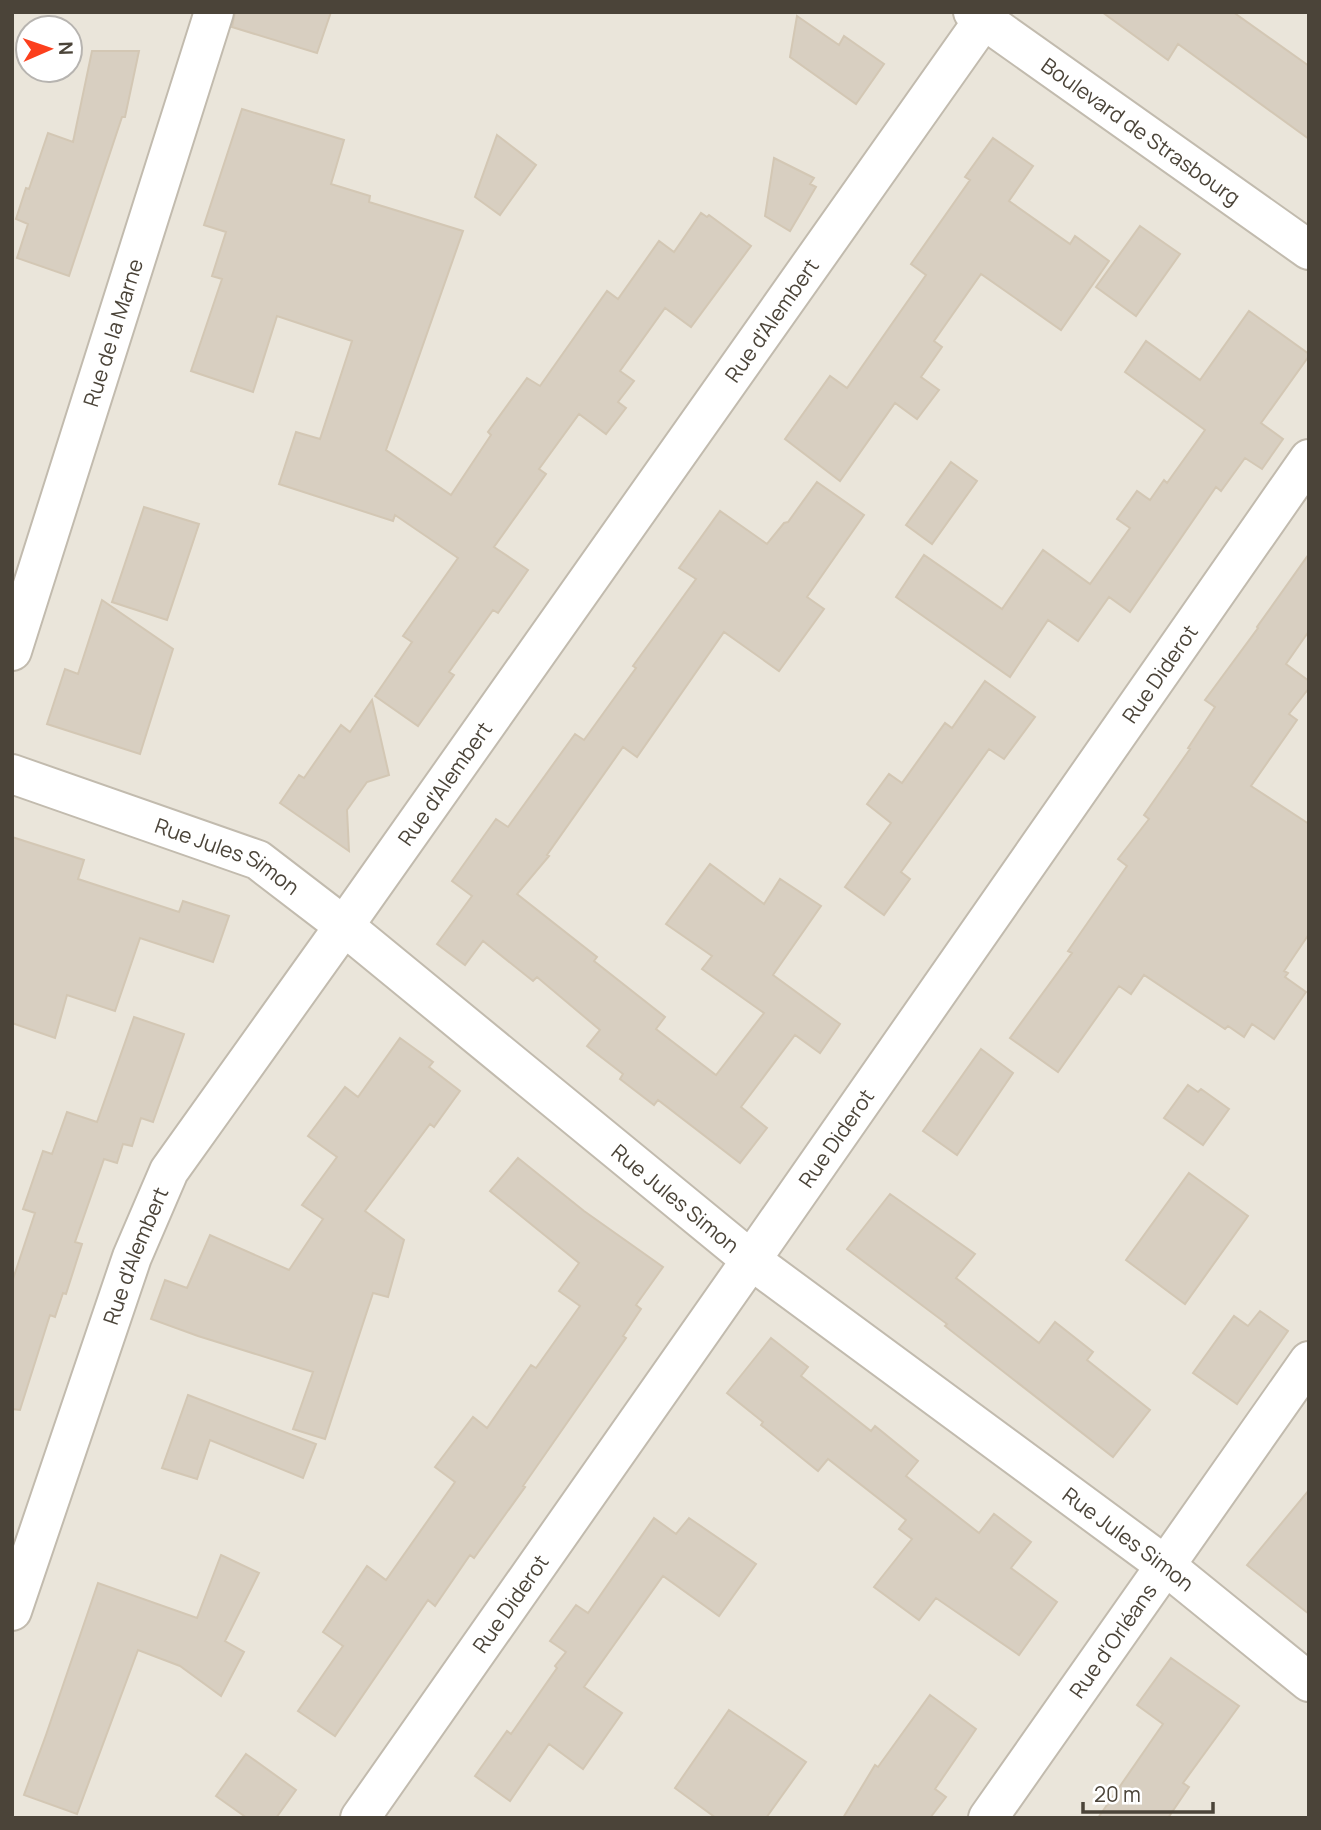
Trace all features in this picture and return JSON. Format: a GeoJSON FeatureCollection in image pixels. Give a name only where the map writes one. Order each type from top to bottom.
{"type":"FeatureCollection","features":[{"type":"Feature","properties":{"kind":"street","name":"Rue de la Marne"},"geometry":{"type":"LineString","coordinates":[[12,651],[214,12]]}},
{"type":"Feature","properties":{"kind":"street","name":"Boulevard de Strasbourg"},"geometry":{"type":"LineString","coordinates":[[982,15],[1309,250]]}},
{"type":"Feature","properties":{"kind":"street","name":"Rue d'Alembert"},"geometry":{"type":"LineString","coordinates":[[12,1611],[132,1257],[169,1171],[344,926],[982,15]]}},
{"type":"Feature","properties":{"kind":"street","name":"Rue Diderot"},"geometry":{"type":"LineString","coordinates":[[360,1818],[1309,458]]}},
{"type":"Feature","properties":{"kind":"street","name":"Rue Jules Simon"},"geometry":{"type":"LineString","coordinates":[[12,774],[258,860],[344,926],[751,1260],[1166,1566],[1309,1682]]}},
{"type":"Feature","properties":{"kind":"street","name":"Rue d'Orléans"},"geometry":{"type":"LineString","coordinates":[[988,1818],[1309,1361]]}},
{"type":"Feature","properties":{"kind":"shaded area"},"geometry":{"type":"Polygon","coordinates":[[[12,12],[1309,12],[1309,1818],[12,1818],[12,12]]]}},
{"type":"Feature","properties":{"kind":"building"},"geometry":{"type":"Polygon","coordinates":[[[235,12],[331,12],[317,53],[232,27],[235,12]]]}},
{"type":"Feature","properties":{"kind":"building"},"geometry":{"type":"Polygon","coordinates":[[[1102,12],[1233,12],[1309,66],[1309,139],[1178,44],[1168,60],[1102,12]]]}},
{"type":"Feature","properties":{"kind":"building"},"geometry":{"type":"Polygon","coordinates":[[[797,16],[839,45],[844,36],[884,64],[856,104],[790,57],[797,16]]]}},
{"type":"Feature","properties":{"kind":"building"},"geometry":{"type":"Polygon","coordinates":[[[92,51],[139,51],[125,117],[122,117],[69,276],[17,258],[28,224],[16,219],[48,133],[73,142],[92,51]]]}},
{"type":"Feature","properties":{"kind":"building"},"geometry":{"type":"Polygon","coordinates":[[[242,109],[344,140],[331,184],[370,196],[369,202],[463,231],[386,450],[451,495],[491,435],[488,432],[527,378],[540,386],[607,291],[618,299],[659,241],[674,252],[701,213],[707,217],[709,215],[751,246],[691,327],[665,308],[620,371],[634,381],[618,402],[626,408],[606,434],[579,414],[539,469],[546,474],[494,547],[528,570],[498,613],[493,610],[449,672],[454,675],[418,726],[375,696],[412,642],[403,636],[458,558],[395,515],[393,521],[279,484],[296,432],[320,439],[352,341],[277,316],[253,392],[191,371],[222,279],[212,276],[226,232],[204,225],[242,109]]]}},
{"type":"Feature","properties":{"kind":"building"},"geometry":{"type":"Polygon","coordinates":[[[497,135],[536,165],[500,215],[475,197],[497,135]]]}},
{"type":"Feature","properties":{"kind":"building"},"geometry":{"type":"Polygon","coordinates":[[[993,138],[1033,166],[1009,201],[1070,244],[1075,236],[1109,261],[1061,330],[981,274],[934,341],[942,347],[921,377],[939,390],[917,419],[895,403],[840,481],[785,439],[830,376],[847,388],[926,275],[911,264],[970,180],[965,177],[993,138]]]}},
{"type":"Feature","properties":{"kind":"building"},"geometry":{"type":"Polygon","coordinates":[[[774,158],[814,178],[810,184],[816,187],[790,231],[765,216],[774,158]]]}},
{"type":"Feature","properties":{"kind":"building"},"geometry":{"type":"Polygon","coordinates":[[[1140,226],[1180,254],[1136,316],[1096,287],[1140,226]]]}},
{"type":"Feature","properties":{"kind":"building"},"geometry":{"type":"Polygon","coordinates":[[[1249,311],[1309,354],[1261,423],[1283,439],[1262,469],[1245,458],[1221,491],[1216,487],[1130,612],[1109,597],[1078,641],[1048,620],[1010,677],[896,597],[924,555],[1002,609],[1043,550],[1090,584],[1130,528],[1117,519],[1137,491],[1150,500],[1164,480],[1167,483],[1205,430],[1125,372],[1146,341],[1200,380],[1249,311]]]}},
{"type":"Feature","properties":{"kind":"building"},"geometry":{"type":"Polygon","coordinates":[[[951,462],[977,481],[932,544],[906,525],[951,462]]]}},
{"type":"Feature","properties":{"kind":"building"},"geometry":{"type":"Polygon","coordinates":[[[817,482],[864,515],[807,597],[824,609],[779,671],[724,632],[637,757],[623,747],[547,855],[549,856],[517,894],[597,957],[594,961],[665,1017],[656,1029],[716,1075],[764,1013],[702,969],[712,956],[666,924],[710,864],[764,904],[780,879],[821,906],[773,975],[840,1024],[820,1053],[795,1035],[741,1107],[767,1128],[740,1163],[658,1100],[654,1105],[620,1079],[623,1074],[587,1046],[600,1030],[537,977],[533,981],[483,941],[465,965],[437,944],[472,896],[452,881],[496,819],[508,827],[575,734],[584,740],[696,579],[679,568],[720,511],[767,544],[784,523],[788,522],[817,482]]]}},
{"type":"Feature","properties":{"kind":"building"},"geometry":{"type":"Polygon","coordinates":[[[144,507],[199,524],[167,620],[112,602],[144,507]]]}},
{"type":"Feature","properties":{"kind":"building"},"geometry":{"type":"Polygon","coordinates":[[[1309,554],[1309,631],[1286,664],[1309,681],[1309,688],[1289,714],[1297,720],[1251,786],[1309,824],[1309,934],[1284,971],[1288,973],[1285,977],[1306,992],[1274,1039],[1252,1024],[1244,1037],[1228,1026],[1225,1029],[1144,975],[1131,994],[1119,986],[1058,1072],[1010,1038],[1072,953],[1068,951],[1127,866],[1118,859],[1149,819],[1144,815],[1190,749],[1188,748],[1215,707],[1205,700],[1309,554]]]}},
{"type":"Feature","properties":{"kind":"building"},"geometry":{"type":"Polygon","coordinates":[[[102,600],[173,649],[140,754],[47,724],[65,669],[78,674],[102,600]]]}},
{"type":"Feature","properties":{"kind":"building"},"geometry":{"type":"Polygon","coordinates":[[[985,681],[1035,717],[1004,759],[989,749],[901,872],[910,879],[884,915],[845,887],[891,823],[867,804],[889,774],[902,783],[945,723],[952,728],[985,681]]]}},
{"type":"Feature","properties":{"kind":"building"},"geometry":{"type":"Polygon","coordinates":[[[372,700],[389,775],[367,782],[347,810],[349,851],[280,803],[299,775],[304,778],[341,725],[350,732],[372,700]]]}},
{"type":"Feature","properties":{"kind":"building"},"geometry":{"type":"Polygon","coordinates":[[[12,837],[84,860],[78,879],[179,912],[183,901],[229,916],[213,962],[140,938],[115,1011],[67,995],[55,1038],[12,1023],[12,837]]]}},
{"type":"Feature","properties":{"kind":"building"},"geometry":{"type":"Polygon","coordinates":[[[134,1017],[184,1034],[153,1122],[141,1118],[132,1146],[123,1144],[117,1163],[104,1159],[75,1242],[82,1244],[66,1294],[63,1293],[55,1317],[50,1315],[20,1410],[12,1409],[12,1282],[35,1213],[23,1209],[43,1151],[52,1154],[67,1112],[97,1122],[134,1017]]]}},
{"type":"Feature","properties":{"kind":"building"},"geometry":{"type":"Polygon","coordinates":[[[400,1038],[433,1062],[429,1067],[460,1091],[434,1127],[430,1124],[365,1211],[404,1240],[388,1297],[373,1293],[325,1439],[293,1429],[313,1372],[151,1319],[165,1280],[187,1288],[210,1235],[289,1270],[323,1219],[302,1205],[337,1157],[308,1136],[345,1087],[358,1097],[400,1038]]]}},
{"type":"Feature","properties":{"kind":"building"},"geometry":{"type":"Polygon","coordinates":[[[981,1049],[1013,1073],[957,1155],[923,1131],[981,1049]]]}},
{"type":"Feature","properties":{"kind":"building"},"geometry":{"type":"Polygon","coordinates":[[[1188,1085],[1198,1092],[1201,1089],[1229,1109],[1203,1145],[1164,1118],[1188,1085]]]}},
{"type":"Feature","properties":{"kind":"building"},"geometry":{"type":"Polygon","coordinates":[[[518,1158],[584,1211],[663,1267],[636,1305],[641,1309],[623,1336],[626,1338],[523,1486],[525,1487],[474,1558],[470,1555],[435,1606],[428,1600],[335,1736],[298,1711],[343,1646],[323,1632],[367,1566],[386,1580],[455,1482],[435,1467],[473,1417],[487,1428],[531,1365],[536,1368],[580,1306],[559,1291],[579,1263],[490,1191],[518,1158]]]}},
{"type":"Feature","properties":{"kind":"building"},"geometry":{"type":"Polygon","coordinates":[[[1189,1173],[1248,1216],[1185,1304],[1126,1260],[1189,1173]]]}},
{"type":"Feature","properties":{"kind":"building"},"geometry":{"type":"Polygon","coordinates":[[[890,1194],[975,1254],[956,1278],[1039,1343],[1055,1322],[1093,1352],[1087,1360],[1150,1410],[1113,1457],[945,1326],[947,1324],[847,1249],[890,1194]]]}},
{"type":"Feature","properties":{"kind":"building"},"geometry":{"type":"Polygon","coordinates":[[[1260,1311],[1288,1331],[1237,1404],[1193,1373],[1234,1316],[1248,1326],[1260,1311]]]}},
{"type":"Feature","properties":{"kind":"building"},"geometry":{"type":"Polygon","coordinates":[[[771,1338],[808,1367],[801,1376],[871,1431],[875,1426],[918,1461],[906,1476],[979,1533],[994,1514],[1031,1542],[1011,1568],[1057,1602],[1019,1655],[936,1598],[919,1620],[874,1587],[912,1539],[899,1529],[906,1520],[828,1459],[818,1471],[761,1425],[763,1422],[727,1393],[771,1338]]]}},
{"type":"Feature","properties":{"kind":"building"},"geometry":{"type":"Polygon","coordinates":[[[188,1395],[316,1444],[303,1478],[210,1440],[197,1479],[162,1468],[188,1395]]]}},
{"type":"Feature","properties":{"kind":"building"},"geometry":{"type":"Polygon","coordinates":[[[1309,1490],[1309,1614],[1247,1565],[1309,1490]]]}},
{"type":"Feature","properties":{"kind":"building"},"geometry":{"type":"Polygon","coordinates":[[[654,1518],[676,1534],[689,1518],[756,1564],[719,1616],[663,1576],[584,1687],[622,1713],[583,1769],[549,1744],[510,1801],[475,1776],[507,1731],[511,1734],[566,1652],[550,1641],[576,1605],[588,1613],[654,1518]]]}},
{"type":"Feature","properties":{"kind":"building"},"geometry":{"type":"Polygon","coordinates":[[[221,1555],[259,1573],[225,1641],[244,1652],[221,1696],[180,1666],[138,1650],[77,1814],[24,1795],[98,1583],[197,1618],[221,1555]]]}},
{"type":"Feature","properties":{"kind":"building"},"geometry":{"type":"Polygon","coordinates":[[[1171,1658],[1239,1706],[1183,1783],[1189,1787],[1168,1818],[1098,1818],[1163,1724],[1137,1705],[1171,1658]]]}},
{"type":"Feature","properties":{"kind":"building"},"geometry":{"type":"Polygon","coordinates":[[[930,1695],[976,1729],[935,1789],[946,1797],[930,1818],[843,1818],[875,1765],[878,1767],[930,1695]]]}},
{"type":"Feature","properties":{"kind":"building"},"geometry":{"type":"Polygon","coordinates":[[[729,1710],[806,1762],[766,1818],[716,1818],[675,1788],[729,1710]]]}},
{"type":"Feature","properties":{"kind":"building"},"geometry":{"type":"Polygon","coordinates":[[[246,1754],[296,1790],[276,1818],[247,1818],[216,1796],[246,1754]]]}}]}
